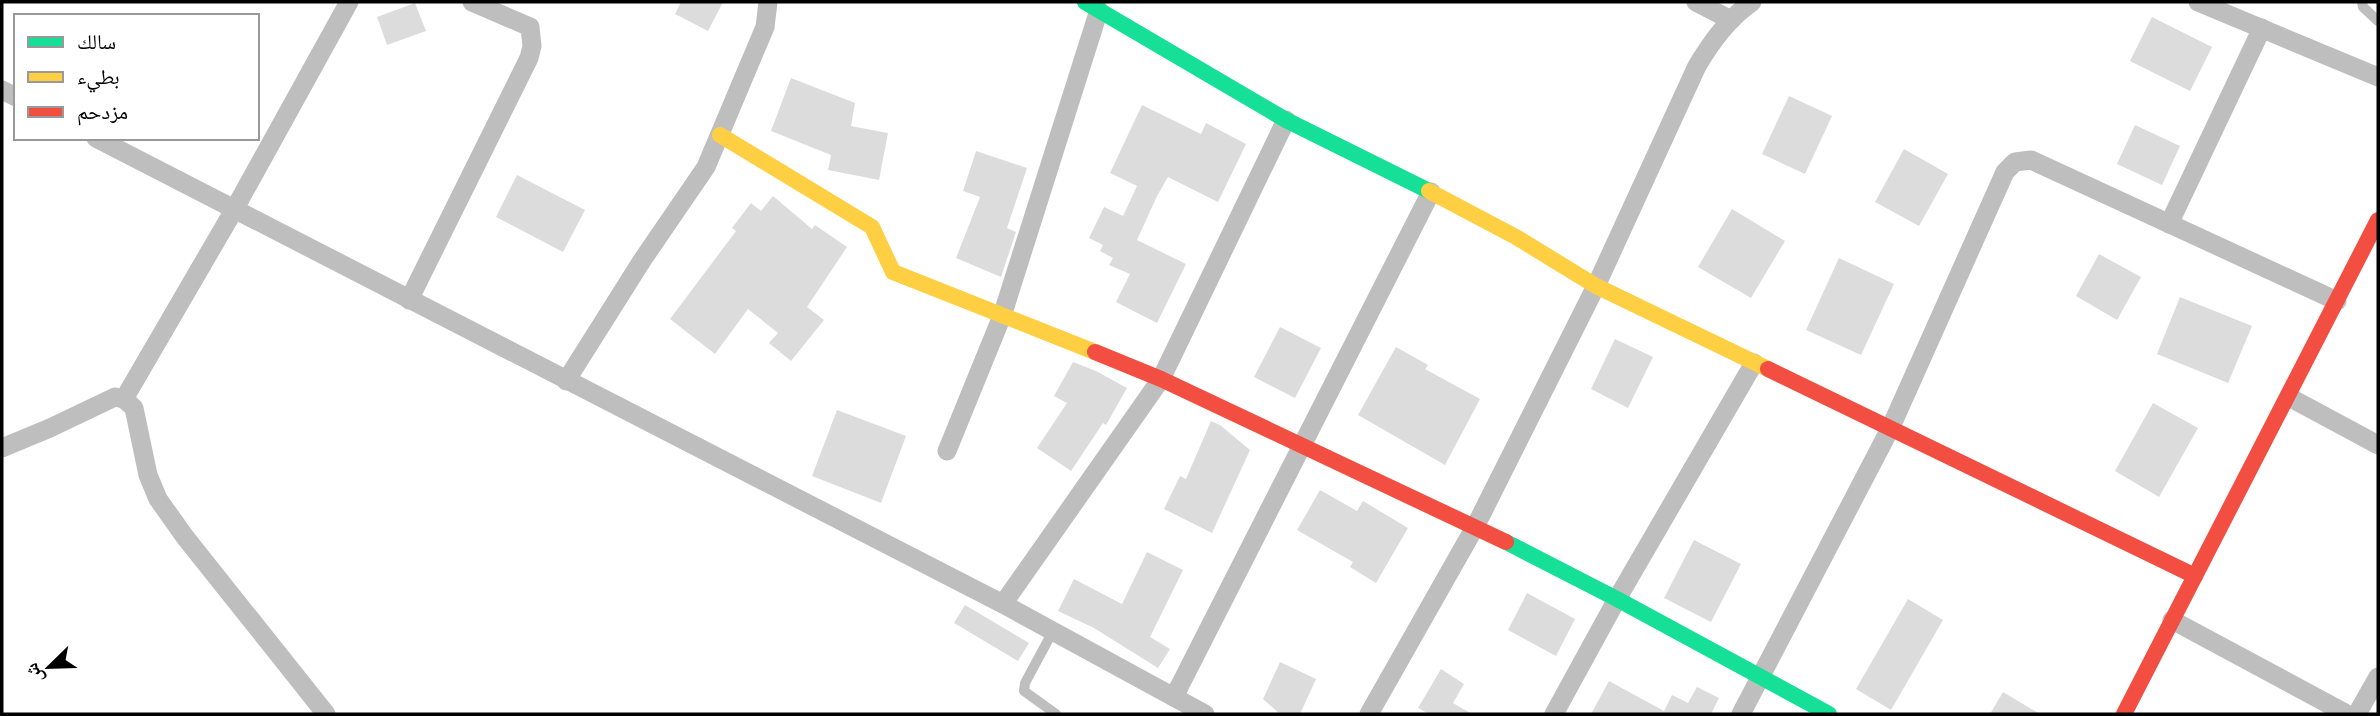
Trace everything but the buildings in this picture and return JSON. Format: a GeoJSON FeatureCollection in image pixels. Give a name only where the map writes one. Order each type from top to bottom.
{"type":"FeatureCollection","features":[{"type":"Feature","properties":{"kind":"street"},"geometry":{"type":"LineString","coordinates":[[124,399],[234,210],[349,2]]}},
{"type":"Feature","properties":{"kind":"street"},"geometry":{"type":"LineString","coordinates":[[409,300],[529,58],[532,46],[530,27],[472,2]]}},
{"type":"Feature","properties":{"kind":"street"},"geometry":{"type":"LineString","coordinates":[[566,381],[643,259],[706,167],[765,27],[768,2]]}},
{"type":"Feature","properties":{"kind":"street"},"geometry":{"type":"LineString","coordinates":[[1696,2],[1731,20]]}},
{"type":"Feature","properties":{"kind":"street"},"geometry":{"type":"LineString","coordinates":[[1369,714],[1475,527],[1596,286],[1697,65],[1714,39],[1752,2]]}},
{"type":"Feature","properties":{"kind":"street"},"geometry":{"type":"LineString","coordinates":[[2201,2],[2378,77]]}},
{"type":"Feature","properties":{"kind":"street"},"geometry":{"type":"LineString","coordinates":[[947,451],[1002,316],[1092,6],[1286,120],[1516,237],[1596,286],[2195,576]]}},
{"type":"Feature","properties":{"kind":"street"},"geometry":{"type":"LineString","coordinates":[[2169,224],[2262,29]]}},
{"type":"Feature","properties":{"kind":"street"},"geometry":{"type":"LineString","coordinates":[[1003,604],[1161,379],[1286,120]]}},
{"type":"Feature","properties":{"kind":"street"},"geometry":{"type":"LineString","coordinates":[[720,135],[872,227],[882,245],[886,262],[893,272],[1161,379],[1475,527],[1617,599],[1829,714]]}},
{"type":"Feature","properties":{"kind":"street"},"geometry":{"type":"LineString","coordinates":[[100,140],[1003,604],[1205,714]]}},
{"type":"Feature","properties":{"kind":"street"},"geometry":{"type":"LineString","coordinates":[[1741,714],[1890,429],[2005,172],[2015,162],[2031,160],[2337,301]]}},
{"type":"Feature","properties":{"kind":"street"},"geometry":{"type":"LineString","coordinates":[[1174,697],[1431,192]]}},
{"type":"Feature","properties":{"kind":"street"},"geometry":{"type":"LineString","coordinates":[[2124,714],[2378,220]]}},
{"type":"Feature","properties":{"kind":"street"},"geometry":{"type":"LineString","coordinates":[[1554,714],[1617,599],[1754,363]]}},
{"type":"Feature","properties":{"kind":"street"},"geometry":{"type":"LineString","coordinates":[[2,448],[116,397],[124,399],[134,408],[148,475],[158,499],[326,714]]}},
{"type":"Feature","properties":{"kind":"street"},"geometry":{"type":"LineString","coordinates":[[2288,397],[2378,445]]}},
{"type":"Feature","properties":{"kind":"street"},"geometry":{"type":"LineString","coordinates":[[2172,620],[2347,714]]}},
{"type":"Feature","properties":{"kind":"street"},"geometry":{"type":"LineString","coordinates":[[2357,714],[2378,677]]}},
{"type":"Feature","properties":{"kind":"street"},"geometry":{"type":"LineString","coordinates":[[2367,714],[2378,705]]}},
{"type":"Feature","properties":{"kind":"lane"},"geometry":{"type":"LineString","coordinates":[[2362,2],[2363,8],[2378,21]]}},
{"type":"Feature","properties":{"kind":"lane"},"geometry":{"type":"LineString","coordinates":[[1053,631],[1025,683],[1024,691],[1056,714]]}},
{"type":"Feature","properties":{"kind":"traffic: fast"},"geometry":{"type":"LineString","coordinates":[[1085,2],[1286,120],[1429,191]]}},
{"type":"Feature","properties":{"kind":"traffic: fast"},"geometry":{"type":"LineString","coordinates":[[1506,542],[1829,714]]}},
{"type":"Feature","properties":{"kind":"traffic: slow"},"geometry":{"type":"LineString","coordinates":[[720,135],[872,227],[893,272],[1095,352]]}},
{"type":"Feature","properties":{"kind":"traffic: slow"},"geometry":{"type":"LineString","coordinates":[[1429,191],[1516,237],[1596,286],[1768,369]]}},
{"type":"Feature","properties":{"kind":"traffic: jam"},"geometry":{"type":"LineString","coordinates":[[2124,714],[2378,220]]}},
{"type":"Feature","properties":{"kind":"traffic: jam"},"geometry":{"type":"LineString","coordinates":[[1095,352],[1161,379],[1506,542]]}},
{"type":"Feature","properties":{"kind":"traffic: jam"},"geometry":{"type":"LineString","coordinates":[[1768,369],[2195,576]]}}]}
